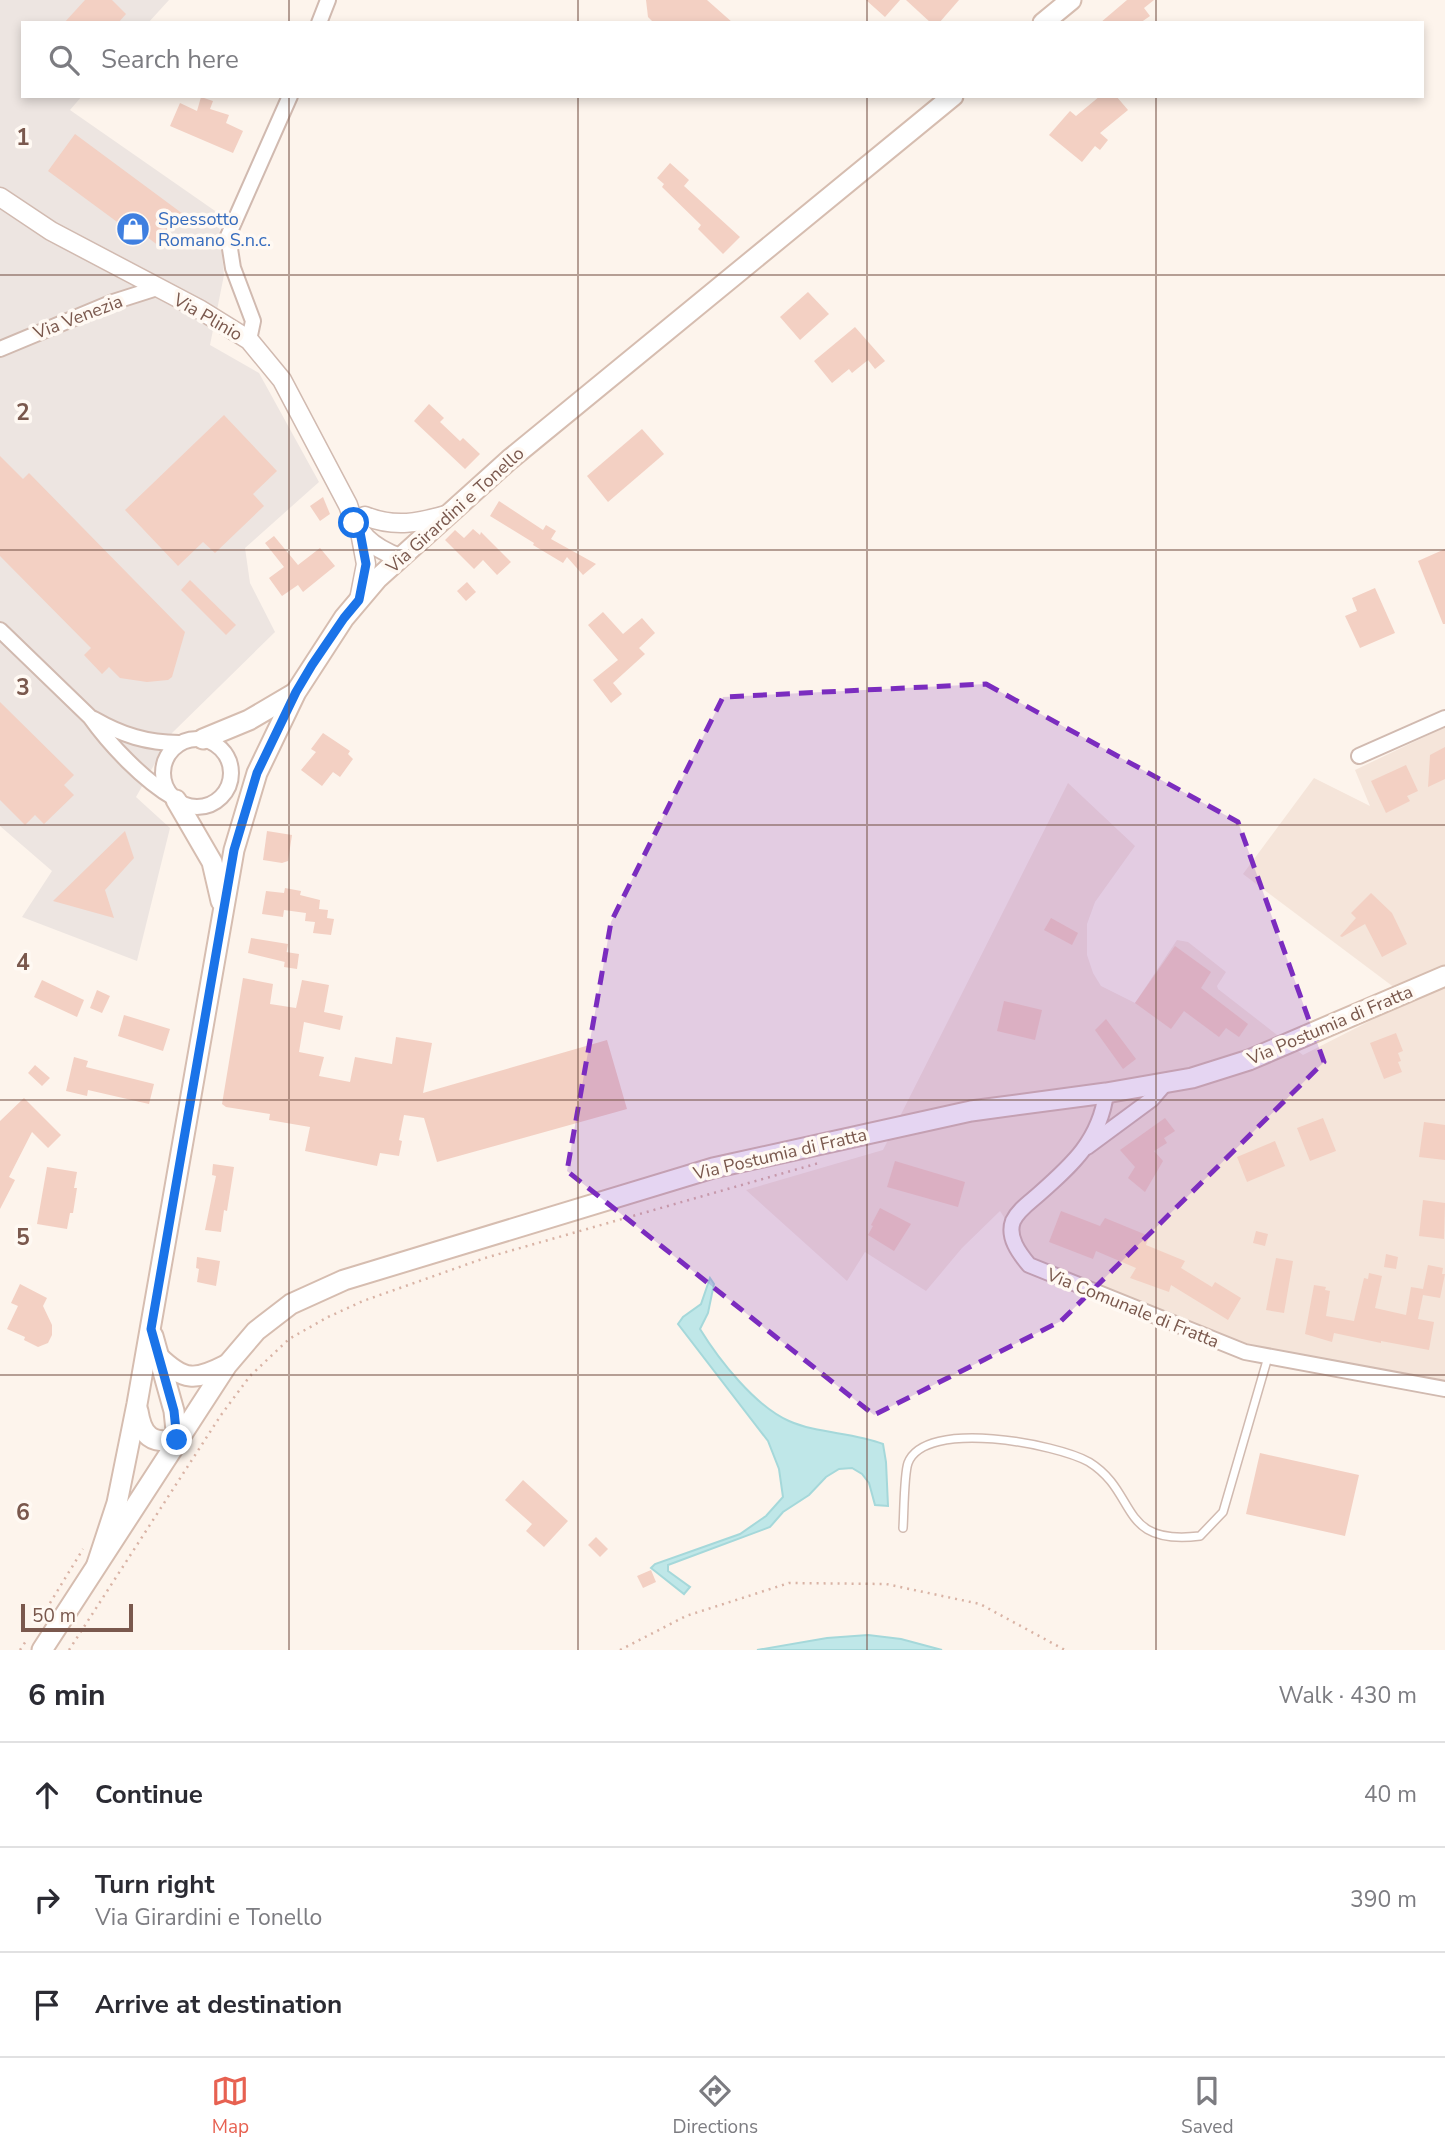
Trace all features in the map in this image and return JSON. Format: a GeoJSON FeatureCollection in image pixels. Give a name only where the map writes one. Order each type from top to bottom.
{"type":"FeatureCollection","features":[{"type":"Feature","properties":{"kind":"main road"},"geometry":{"type":"LineString","coordinates":[[1045,21],[1071,0]]}},
{"type":"Feature","properties":{"kind":"main road","name":"Via Girardini e Tonello"},"geometry":{"type":"LineString","coordinates":[[97,1564],[117,1503],[137,1404],[234,850],[257,773],[296,692],[324,646],[359,600],[400,558],[520,452],[951,98]]}},
{"type":"Feature","properties":{"kind":"main road"},"geometry":{"type":"LineString","coordinates":[[203,739],[249,720],[296,692]]}},
{"type":"Feature","properties":{"kind":"main road"},"geometry":{"type":"LineString","coordinates":[[175,799],[212,862],[223,912]]}},
{"type":"Feature","properties":{"kind":"main road","name":"Via Postumia di Fratta"},"geometry":{"type":"LineString","coordinates":[[97,1564],[227,1365],[256,1331],[291,1304],[344,1280],[713,1167],[971,1111],[1164,1085],[1192,1078],[1249,1060],[1445,976]]}},
{"type":"Feature","properties":{"kind":"main road","name":"Via Girardini e Tonello"},"geometry":{"type":"LineString","coordinates":[[151,1329],[174,1411],[177,1440]]}},
{"type":"Feature","properties":{"kind":"main road"},"geometry":{"type":"LineString","coordinates":[[159,1357],[185,1376],[204,1377],[227,1365]]}},
{"type":"Feature","properties":{"kind":"main road"},"geometry":{"type":"LineString","coordinates":[[137,1404],[143,1431],[161,1443],[177,1440]]}},
{"type":"Feature","properties":{"kind":"main road"},"geometry":{"type":"LineString","coordinates":[[34,1645],[97,1564]]}},
{"type":"Feature","properties":{"kind":"street"},"geometry":{"type":"LineString","coordinates":[[320,21],[328,0]]}},
{"type":"Feature","properties":{"kind":"street"},"geometry":{"type":"LineString","coordinates":[[249,340],[253,321],[233,268],[228,236],[289,98]]}},
{"type":"Feature","properties":{"kind":"street","name":"Via Plinio"},"geometry":{"type":"LineString","coordinates":[[0,197],[51,231],[199,309],[249,340],[282,380],[348,505],[363,524],[389,537],[400,558]]}},
{"type":"Feature","properties":{"kind":"street","name":"Via Venezia"},"geometry":{"type":"LineString","coordinates":[[0,349],[113,302],[157,288]]}},
{"type":"Feature","properties":{"kind":"street"},"geometry":{"type":"LineString","coordinates":[[359,600],[366,564],[363,524],[378,521],[401,525],[449,514]]}},
{"type":"Feature","properties":{"kind":"street"},"geometry":{"type":"LineString","coordinates":[[0,630],[90,717],[101,733],[159,789],[185,805],[205,806],[222,795],[228,786],[230,766],[227,757],[213,742],[195,738],[179,743],[152,742],[134,738],[90,717]]}},
{"type":"Feature","properties":{"kind":"street"},"geometry":{"type":"LineString","coordinates":[[1359,756],[1445,718]]}},
{"type":"Feature","properties":{"kind":"street"},"geometry":{"type":"LineString","coordinates":[[175,799],[164,783],[163,765],[172,749],[179,743]]}},
{"type":"Feature","properties":{"kind":"street"},"geometry":{"type":"LineString","coordinates":[[1086,1148],[1152,1099],[1164,1085]]}},
{"type":"Feature","properties":{"kind":"street","name":"Via Comunale di Fratta"},"geometry":{"type":"LineString","coordinates":[[1105,1093],[1104,1110],[1086,1148],[1074,1163],[1021,1210],[1012,1223],[1012,1237],[1018,1253],[1029,1265],[1226,1346],[1445,1389]]}},
{"type":"Feature","properties":{"kind":"lane"},"geometry":{"type":"LineString","coordinates":[[903,1528],[908,1463],[919,1449],[936,1441],[972,1437],[1059,1450],[1089,1462],[1106,1477],[1138,1524],[1153,1533],[1183,1538],[1200,1536],[1223,1512],[1268,1356]]}},
{"type":"Feature","properties":{"kind":"path"},"geometry":{"type":"LineString","coordinates":[[69,1650],[221,1415],[250,1376],[289,1339],[363,1301],[485,1258],[818,1164]]}},
{"type":"Feature","properties":{"kind":"path"},"geometry":{"type":"LineString","coordinates":[[33,1630],[84,1545]]}},
{"type":"Feature","properties":{"kind":"path"},"geometry":{"type":"LineString","coordinates":[[620,1650],[686,1616],[789,1583],[886,1584],[980,1604],[1065,1650]]}},
{"type":"Feature","properties":{"kind":"path"},"geometry":{"type":"LineString","coordinates":[[20,1650],[34,1645]]}},
{"type":"Feature","properties":{"kind":"highlighted area"},"geometry":{"type":"Polygon","coordinates":[[[986,684],[1238,822],[1324,1062],[1061,1321],[874,1415],[567,1171],[611,922],[723,697],[986,684]]]}},
{"type":"Feature","properties":{"kind":"shaded area"},"geometry":{"type":"Polygon","coordinates":[[[0,0],[169,0],[150,21],[21,21],[21,98],[80,98],[70,110],[218,213],[224,275],[210,345],[259,373],[319,482],[245,548],[250,583],[275,632],[172,733],[136,797],[170,828],[137,961],[22,917],[52,871],[0,826],[0,0]]]}},
{"type":"Feature","properties":{"kind":"shaded area"},"geometry":{"type":"Polygon","coordinates":[[[1445,727],[1445,1380],[1243,1344],[1039,1263],[1025,1250],[1000,1211],[962,1248],[926,1291],[865,1252],[847,1281],[746,1190],[883,1150],[1068,783],[1135,846],[1095,902],[1087,924],[1087,955],[1101,986],[1135,1003],[1177,940],[1188,942],[1226,972],[1217,986],[1218,989],[1303,1055],[1411,1000],[1243,874],[1314,778],[1370,806],[1355,770],[1445,727]]]}},
{"type":"Feature","properties":{"kind":"water"},"geometry":{"type":"Polygon","coordinates":[[[710,1278],[714,1284],[708,1313],[700,1329],[717,1354],[751,1393],[776,1414],[800,1425],[883,1444],[888,1506],[875,1505],[869,1483],[862,1474],[852,1468],[839,1469],[826,1477],[809,1495],[783,1512],[770,1527],[668,1565],[668,1571],[690,1587],[684,1594],[651,1568],[655,1564],[740,1534],[766,1516],[783,1497],[779,1469],[768,1441],[678,1324],[701,1304],[710,1278]]]}},
{"type":"Feature","properties":{"kind":"water"},"geometry":{"type":"Polygon","coordinates":[[[868,1635],[901,1639],[942,1650],[757,1650],[827,1638],[868,1635]]]}},
{"type":"Feature","properties":{"kind":"building"},"geometry":{"type":"Polygon","coordinates":[[[85,0],[112,0],[126,14],[120,21],[66,21],[85,0]]]}},
{"type":"Feature","properties":{"kind":"building"},"geometry":{"type":"Polygon","coordinates":[[[646,0],[707,0],[731,21],[652,21],[648,17],[646,0]]]}},
{"type":"Feature","properties":{"kind":"building"},"geometry":{"type":"Polygon","coordinates":[[[866,0],[900,0],[885,17],[866,0]]]}},
{"type":"Feature","properties":{"kind":"building"},"geometry":{"type":"Polygon","coordinates":[[[906,0],[959,0],[941,21],[929,21],[906,0]]]}},
{"type":"Feature","properties":{"kind":"building"},"geometry":{"type":"Polygon","coordinates":[[[1127,0],[1154,0],[1144,8],[1150,16],[1143,21],[1102,21],[1127,0]]]}},
{"type":"Feature","properties":{"kind":"building"},"geometry":{"type":"Polygon","coordinates":[[[201,98],[213,101],[210,109],[229,115],[226,123],[243,131],[233,153],[170,126],[180,103],[197,111],[201,98]]]}},
{"type":"Feature","properties":{"kind":"building"},"geometry":{"type":"Polygon","coordinates":[[[1098,98],[1118,98],[1128,110],[1100,133],[1108,140],[1100,150],[1095,146],[1082,162],[1049,135],[1070,111],[1076,116],[1098,98]]]}},
{"type":"Feature","properties":{"kind":"building"},"geometry":{"type":"Polygon","coordinates":[[[75,134],[183,214],[159,246],[127,222],[124,227],[48,171],[75,134]]]}},
{"type":"Feature","properties":{"kind":"building"},"geometry":{"type":"Polygon","coordinates":[[[670,163],[689,180],[684,186],[740,237],[723,254],[698,229],[701,225],[662,187],[664,184],[657,178],[670,163]]]}},
{"type":"Feature","properties":{"kind":"building"},"geometry":{"type":"Polygon","coordinates":[[[808,292],[829,314],[800,340],[780,317],[808,292]]]}},
{"type":"Feature","properties":{"kind":"building"},"geometry":{"type":"Polygon","coordinates":[[[855,327],[885,361],[875,369],[868,360],[852,373],[849,369],[832,383],[814,361],[855,327]]]}},
{"type":"Feature","properties":{"kind":"building"},"geometry":{"type":"Polygon","coordinates":[[[429,404],[444,418],[440,422],[460,441],[463,438],[480,454],[465,469],[414,421],[429,404]]]}},
{"type":"Feature","properties":{"kind":"building"},"geometry":{"type":"Polygon","coordinates":[[[224,415],[277,471],[253,494],[264,506],[215,553],[203,542],[178,566],[125,510],[224,415]]]}},
{"type":"Feature","properties":{"kind":"building"},"geometry":{"type":"Polygon","coordinates":[[[642,429],[664,454],[608,502],[587,476],[642,429]]]}},
{"type":"Feature","properties":{"kind":"building"},"geometry":{"type":"Polygon","coordinates":[[[0,456],[23,479],[29,473],[185,632],[172,677],[168,680],[147,682],[120,678],[109,667],[102,674],[84,655],[91,648],[0,556],[0,456]]]}},
{"type":"Feature","properties":{"kind":"building"},"geometry":{"type":"Polygon","coordinates":[[[323,497],[330,514],[320,521],[310,506],[323,497]]]}},
{"type":"Feature","properties":{"kind":"building"},"geometry":{"type":"Polygon","coordinates":[[[499,501],[543,530],[546,525],[556,531],[551,539],[596,564],[583,575],[567,557],[563,563],[533,545],[534,543],[490,516],[499,501]]]}},
{"type":"Feature","properties":{"kind":"building"},"geometry":{"type":"Polygon","coordinates":[[[473,529],[480,535],[481,532],[511,562],[497,575],[483,560],[474,569],[445,540],[455,530],[464,538],[473,529]]]}},
{"type":"Feature","properties":{"kind":"building"},"geometry":{"type":"Polygon","coordinates":[[[274,536],[298,565],[320,548],[335,566],[303,592],[298,585],[282,596],[269,578],[284,567],[265,543],[274,536]]]}},
{"type":"Feature","properties":{"kind":"building"},"geometry":{"type":"Polygon","coordinates":[[[1445,549],[1445,624],[1443,624],[1418,561],[1445,549]]]}},
{"type":"Feature","properties":{"kind":"building"},"geometry":{"type":"Polygon","coordinates":[[[190,580],[236,625],[226,635],[181,590],[190,580]]]}},
{"type":"Feature","properties":{"kind":"building"},"geometry":{"type":"Polygon","coordinates":[[[467,582],[476,592],[466,601],[457,591],[467,582]]]}},
{"type":"Feature","properties":{"kind":"building"},"geometry":{"type":"Polygon","coordinates":[[[1375,588],[1395,633],[1360,648],[1345,616],[1357,611],[1352,598],[1375,588]]]}},
{"type":"Feature","properties":{"kind":"building"},"geometry":{"type":"Polygon","coordinates":[[[603,612],[623,634],[642,618],[655,633],[639,648],[645,654],[613,683],[622,694],[611,703],[593,680],[618,660],[588,625],[603,612]]]}},
{"type":"Feature","properties":{"kind":"building"},"geometry":{"type":"Polygon","coordinates":[[[0,702],[74,775],[64,785],[74,795],[44,824],[35,815],[25,825],[0,800],[0,702]]]}},
{"type":"Feature","properties":{"kind":"building"},"geometry":{"type":"Polygon","coordinates":[[[323,733],[350,751],[348,754],[353,759],[340,777],[333,772],[322,786],[301,770],[316,752],[311,749],[323,733]]]}},
{"type":"Feature","properties":{"kind":"building"},"geometry":{"type":"Polygon","coordinates":[[[1445,747],[1445,779],[1428,787],[1430,755],[1445,747]]]}},
{"type":"Feature","properties":{"kind":"building"},"geometry":{"type":"Polygon","coordinates":[[[1406,765],[1418,791],[1407,796],[1410,801],[1386,813],[1371,781],[1406,765]]]}},
{"type":"Feature","properties":{"kind":"building"},"geometry":{"type":"Polygon","coordinates":[[[125,831],[134,858],[105,890],[114,918],[53,901],[125,831]]]}},
{"type":"Feature","properties":{"kind":"building"},"geometry":{"type":"Polygon","coordinates":[[[267,831],[292,835],[288,861],[282,863],[263,860],[267,831]]]}},
{"type":"Feature","properties":{"kind":"building"},"geometry":{"type":"Polygon","coordinates":[[[285,888],[301,891],[300,895],[320,900],[319,909],[328,910],[327,918],[334,919],[331,935],[313,933],[315,922],[305,921],[306,913],[284,910],[283,917],[262,914],[266,891],[284,893],[285,888]]]}},
{"type":"Feature","properties":{"kind":"building"},"geometry":{"type":"Polygon","coordinates":[[[1371,893],[1392,913],[1407,944],[1382,957],[1365,924],[1340,936],[1356,918],[1351,913],[1371,893]]]}},
{"type":"Feature","properties":{"kind":"building"},"geometry":{"type":"Polygon","coordinates":[[[1051,918],[1078,933],[1072,945],[1044,930],[1051,918]]]}},
{"type":"Feature","properties":{"kind":"building"},"geometry":{"type":"Polygon","coordinates":[[[251,938],[288,944],[285,962],[248,953],[251,938]]]}},
{"type":"Feature","properties":{"kind":"building"},"geometry":{"type":"Polygon","coordinates":[[[1175,946],[1211,972],[1201,988],[1248,1024],[1239,1037],[1226,1028],[1219,1037],[1184,1011],[1171,1029],[1135,1003],[1175,946]]]}},
{"type":"Feature","properties":{"kind":"building"},"geometry":{"type":"Polygon","coordinates":[[[286,952],[299,954],[297,969],[284,967],[286,952]]]}},
{"type":"Feature","properties":{"kind":"building"},"geometry":{"type":"Polygon","coordinates":[[[243,978],[273,984],[270,1004],[296,1008],[302,980],[329,985],[324,1012],[343,1016],[340,1030],[304,1022],[299,1052],[324,1057],[319,1076],[350,1082],[355,1057],[392,1064],[396,1037],[432,1043],[423,1093],[607,1040],[627,1109],[437,1162],[424,1118],[404,1115],[399,1156],[380,1153],[377,1166],[305,1151],[310,1127],[269,1120],[270,1114],[226,1107],[222,1104],[243,978]]]}},
{"type":"Feature","properties":{"kind":"building"},"geometry":{"type":"Polygon","coordinates":[[[42,980],[84,1000],[77,1017],[34,997],[42,980]]]}},
{"type":"Feature","properties":{"kind":"building"},"geometry":{"type":"Polygon","coordinates":[[[97,990],[110,996],[102,1013],[90,1008],[97,990]]]}},
{"type":"Feature","properties":{"kind":"building"},"geometry":{"type":"Polygon","coordinates":[[[1004,1001],[1042,1010],[1035,1040],[997,1031],[1004,1001]]]}},
{"type":"Feature","properties":{"kind":"building"},"geometry":{"type":"Polygon","coordinates":[[[124,1015],[170,1029],[163,1051],[118,1036],[124,1015]]]}},
{"type":"Feature","properties":{"kind":"building"},"geometry":{"type":"Polygon","coordinates":[[[1106,1019],[1136,1059],[1123,1069],[1095,1030],[1106,1019]]]}},
{"type":"Feature","properties":{"kind":"building"},"geometry":{"type":"Polygon","coordinates":[[[1396,1033],[1403,1051],[1398,1053],[1402,1072],[1384,1079],[1370,1043],[1396,1033]]]}},
{"type":"Feature","properties":{"kind":"building"},"geometry":{"type":"Polygon","coordinates":[[[74,1057],[88,1061],[86,1067],[154,1084],[149,1104],[88,1090],[87,1096],[66,1091],[74,1057]]]}},
{"type":"Feature","properties":{"kind":"building"},"geometry":{"type":"Polygon","coordinates":[[[35,1065],[50,1078],[42,1086],[28,1073],[35,1065]]]}},
{"type":"Feature","properties":{"kind":"building"},"geometry":{"type":"Polygon","coordinates":[[[24,1098],[61,1135],[48,1148],[32,1132],[9,1177],[15,1180],[0,1209],[0,1121],[24,1098]]]}},
{"type":"Feature","properties":{"kind":"building"},"geometry":{"type":"Polygon","coordinates":[[[1165,1118],[1175,1131],[1164,1138],[1167,1143],[1154,1151],[1163,1161],[1145,1192],[1128,1178],[1135,1167],[1120,1150],[1165,1118]]]}},
{"type":"Feature","properties":{"kind":"building"},"geometry":{"type":"Polygon","coordinates":[[[1323,1118],[1336,1151],[1310,1161],[1297,1128],[1323,1118]]]}},
{"type":"Feature","properties":{"kind":"building"},"geometry":{"type":"Polygon","coordinates":[[[1424,1122],[1445,1125],[1445,1160],[1419,1157],[1424,1122]]]}},
{"type":"Feature","properties":{"kind":"building"},"geometry":{"type":"Polygon","coordinates":[[[1275,1141],[1285,1166],[1247,1182],[1237,1157],[1275,1141]]]}},
{"type":"Feature","properties":{"kind":"building"},"geometry":{"type":"Polygon","coordinates":[[[895,1161],[965,1182],[958,1207],[887,1187],[895,1161]]]}},
{"type":"Feature","properties":{"kind":"building"},"geometry":{"type":"Polygon","coordinates":[[[213,1164],[234,1167],[221,1232],[205,1230],[216,1176],[212,1175],[213,1164]]]}},
{"type":"Feature","properties":{"kind":"building"},"geometry":{"type":"Polygon","coordinates":[[[47,1167],[77,1172],[73,1213],[70,1213],[67,1229],[37,1224],[47,1167]]]}},
{"type":"Feature","properties":{"kind":"building"},"geometry":{"type":"Polygon","coordinates":[[[1423,1200],[1445,1203],[1444,1239],[1419,1236],[1423,1200]]]}},
{"type":"Feature","properties":{"kind":"building"},"geometry":{"type":"Polygon","coordinates":[[[880,1208],[911,1224],[894,1251],[868,1235],[880,1208]]]}},
{"type":"Feature","properties":{"kind":"building"},"geometry":{"type":"Polygon","coordinates":[[[1061,1211],[1100,1226],[1105,1218],[1149,1236],[1146,1245],[1185,1261],[1181,1268],[1212,1287],[1215,1282],[1241,1298],[1228,1320],[1171,1285],[1169,1292],[1130,1278],[1136,1268],[1096,1251],[1093,1259],[1049,1242],[1061,1211]]]}},
{"type":"Feature","properties":{"kind":"building"},"geometry":{"type":"Polygon","coordinates":[[[1256,1231],[1268,1234],[1265,1246],[1253,1243],[1256,1231]]]}},
{"type":"Feature","properties":{"kind":"building"},"geometry":{"type":"Polygon","coordinates":[[[1386,1254],[1398,1257],[1396,1269],[1384,1267],[1386,1254]]]}},
{"type":"Feature","properties":{"kind":"building"},"geometry":{"type":"Polygon","coordinates":[[[197,1257],[220,1261],[216,1286],[197,1282],[197,1257]]]}},
{"type":"Feature","properties":{"kind":"building"},"geometry":{"type":"Polygon","coordinates":[[[1276,1258],[1293,1261],[1284,1313],[1266,1310],[1276,1258]]]}},
{"type":"Feature","properties":{"kind":"building"},"geometry":{"type":"Polygon","coordinates":[[[1428,1265],[1443,1268],[1442,1274],[1445,1274],[1440,1298],[1423,1295],[1418,1319],[1434,1322],[1429,1350],[1334,1333],[1332,1342],[1305,1334],[1314,1285],[1326,1287],[1325,1290],[1330,1291],[1326,1316],[1354,1321],[1364,1278],[1368,1279],[1369,1273],[1382,1276],[1375,1308],[1406,1315],[1411,1287],[1423,1289],[1428,1265]]]}},
{"type":"Feature","properties":{"kind":"building"},"geometry":{"type":"Polygon","coordinates":[[[20,1284],[47,1298],[43,1306],[52,1325],[52,1335],[48,1343],[38,1347],[24,1340],[25,1337],[7,1329],[18,1306],[11,1303],[20,1284]]]}},
{"type":"Feature","properties":{"kind":"building"},"geometry":{"type":"Polygon","coordinates":[[[1260,1453],[1359,1475],[1345,1536],[1246,1514],[1260,1453]]]}},
{"type":"Feature","properties":{"kind":"building"},"geometry":{"type":"Polygon","coordinates":[[[523,1480],[568,1521],[544,1547],[526,1531],[532,1524],[505,1500],[523,1480]]]}},
{"type":"Feature","properties":{"kind":"building"},"geometry":{"type":"Polygon","coordinates":[[[596,1537],[608,1549],[600,1557],[588,1545],[596,1537]]]}},
{"type":"Feature","properties":{"kind":"building"},"geometry":{"type":"Polygon","coordinates":[[[651,1570],[656,1582],[643,1588],[637,1576],[651,1570]]]}},
{"type":"Feature","properties":{"kind":"place","name":"Spessotto Romano S.n.c."},"geometry":{"type":"Point","coordinates":[133,229]}},
{"type":"Feature","properties":{"kind":"route"},"geometry":{"type":"LineString","coordinates":[[177,1440],[174,1411],[151,1329],[234,850],[257,773],[296,692],[344,618],[359,600],[364,586],[366,564],[360,532],[354,523]]}}]}
